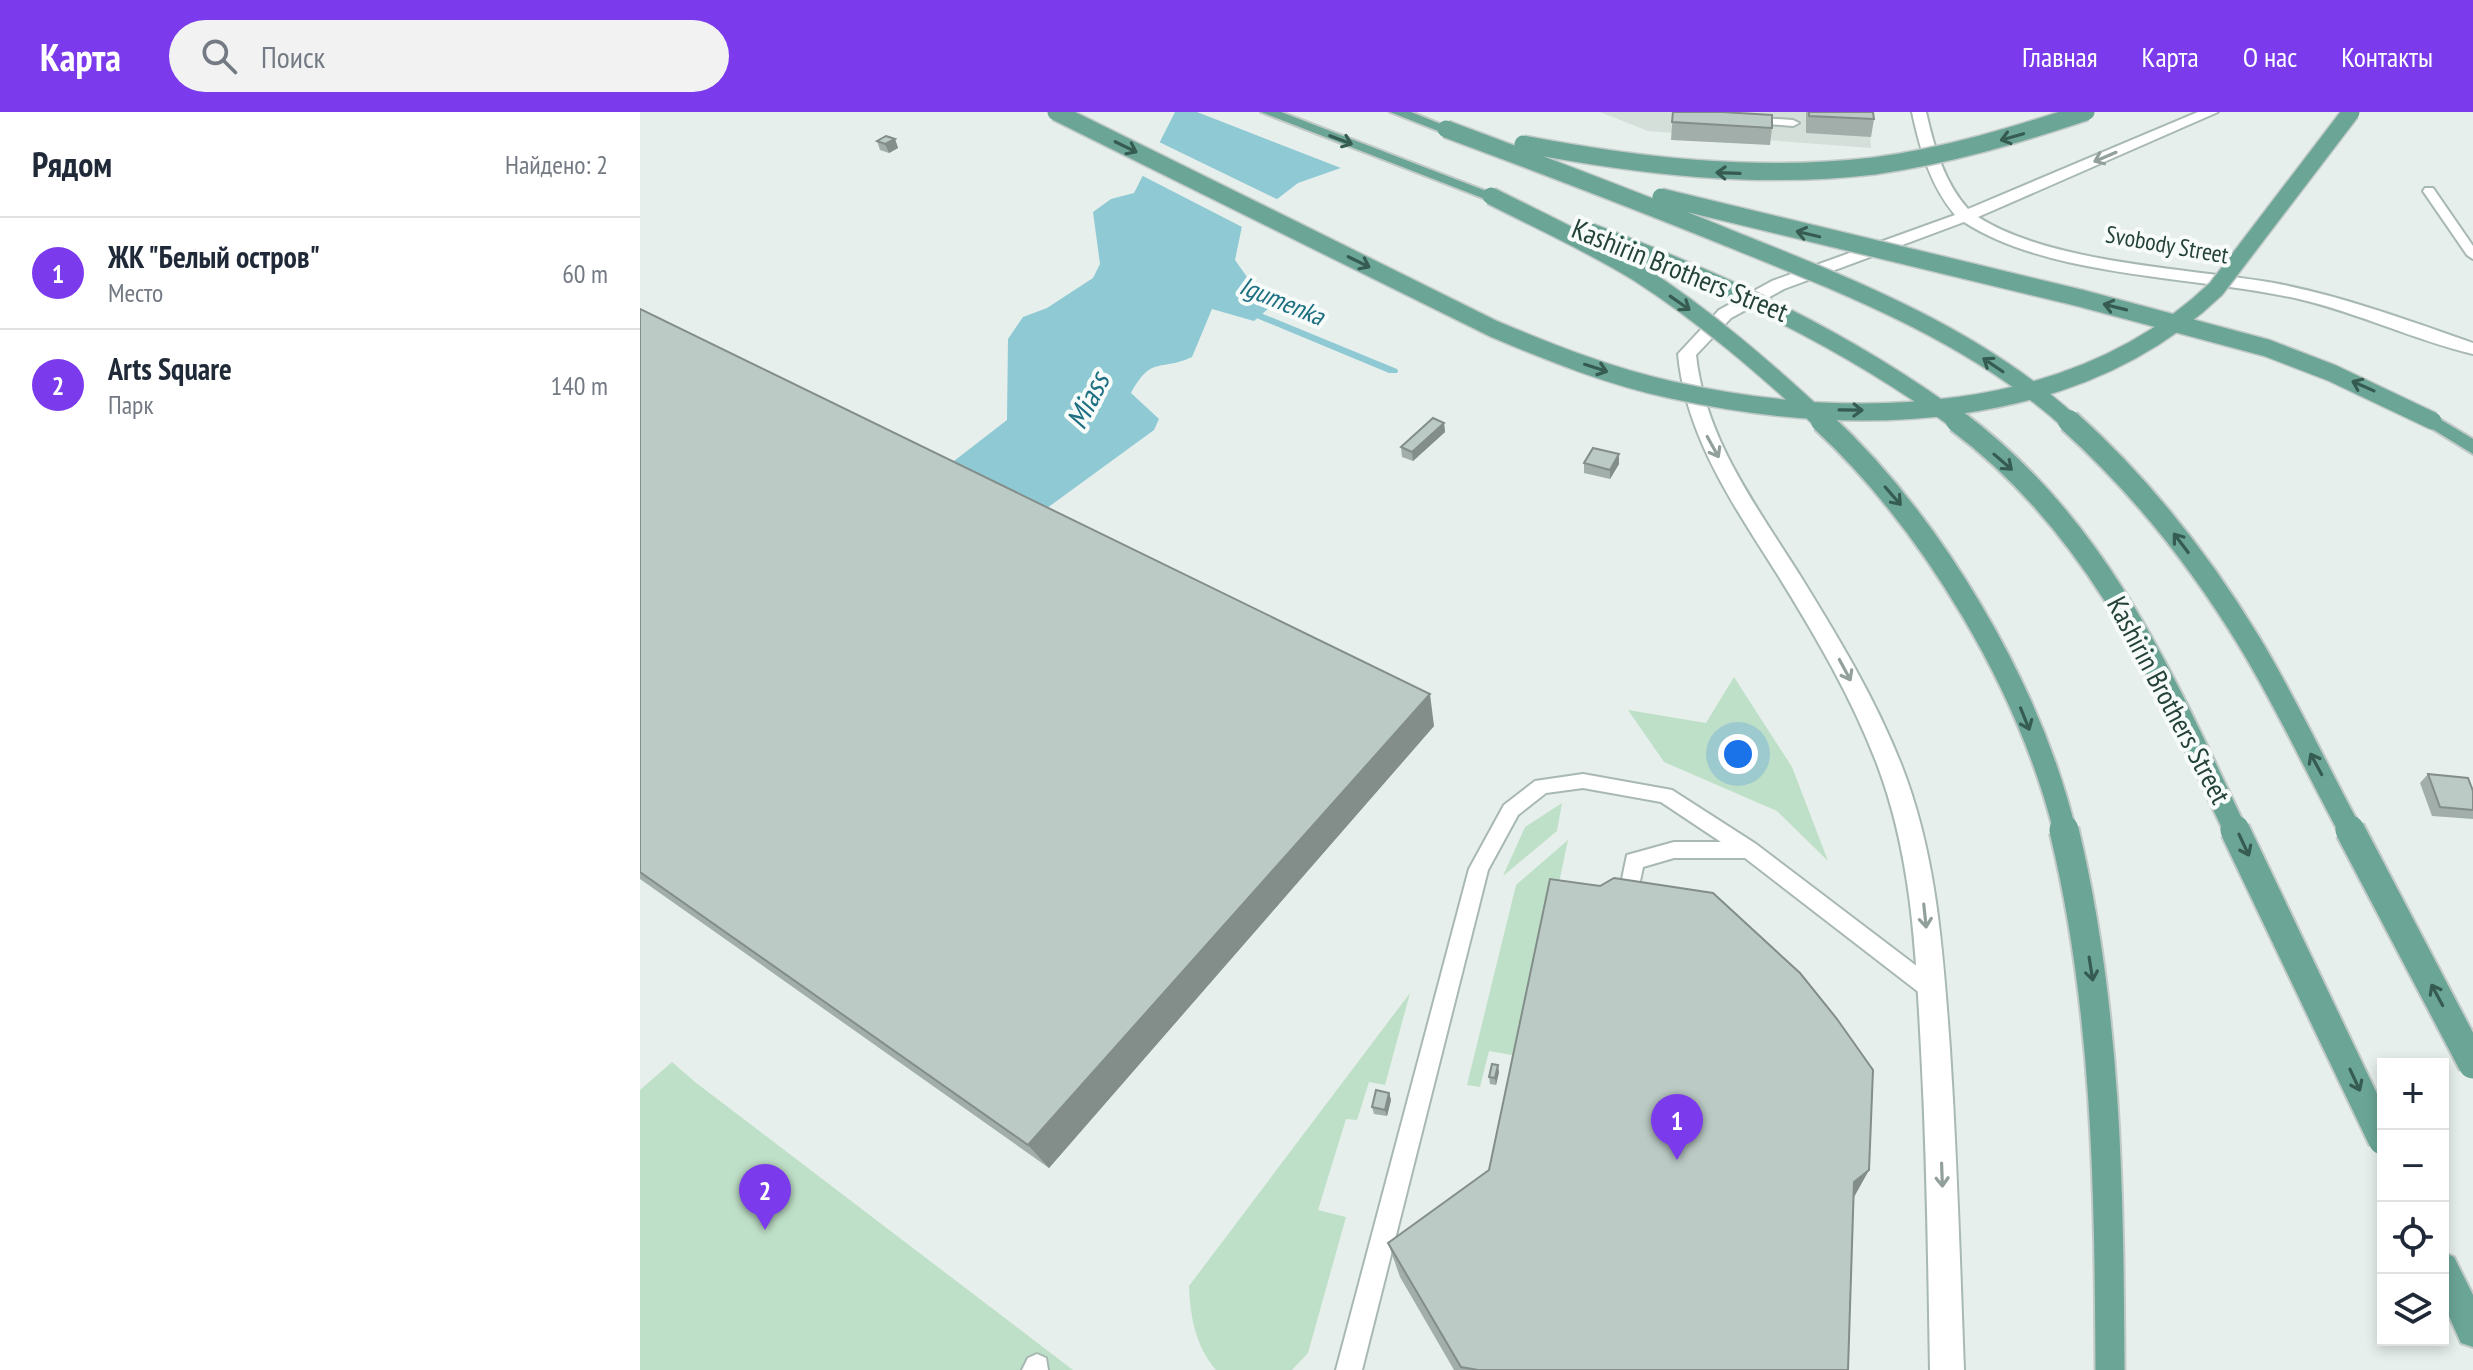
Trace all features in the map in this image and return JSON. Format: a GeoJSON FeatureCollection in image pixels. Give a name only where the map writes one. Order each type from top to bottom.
{"type":"FeatureCollection","features":[{"type":"Feature","properties":{"kind":"main road"},"geometry":{"type":"LineString","coordinates":[[1056,112],[1494,329],[1559,356],[1631,380],[1714,398],[1795,407],[1877,410],[1961,404],[2036,389],[2103,368],[2156,339],[2195,310],[2226,277],[2298,175],[2351,112]]}},
{"type":"Feature","properties":{"kind":"main road","name":"Kashirin Brothers Street"},"geometry":{"type":"LineString","coordinates":[[1268,112],[1720,283],[1823,331],[1898,376],[2013,471],[2065,526],[2091,560],[2151,653],[2378,1130]]}},
{"type":"Feature","properties":{"kind":"main road","name":"Kashirin Brothers Street"},"geometry":{"type":"LineString","coordinates":[[1397,112],[1557,170],[1863,294],[1962,343],[2032,391],[2104,455],[2157,511],[2215,588],[2251,644],[2473,1064]]}},
{"type":"Feature","properties":{"kind":"main road"},"geometry":{"type":"LineString","coordinates":[[1446,129],[1593,159],[1678,170],[1759,174],[1903,163],[2016,136],[2086,112]]}},
{"type":"Feature","properties":{"kind":"main road"},"geometry":{"type":"LineString","coordinates":[[1557,170],[2227,337],[2332,373],[2433,421],[2473,448]]}},
{"type":"Feature","properties":{"kind":"main road"},"geometry":{"type":"LineString","coordinates":[[1491,196],[1634,270],[1774,375],[1867,466],[1902,506],[1944,564],[2006,672],[2042,760],[2062,821],[2078,888],[2096,997],[2109,1180],[2110,1370]]}},
{"type":"Feature","properties":{"kind":"main road"},"geometry":{"type":"LineString","coordinates":[[2446,1274],[2473,1331]]}},
{"type":"Feature","properties":{"kind":"street","name":"Svobody Street"},"geometry":{"type":"LineString","coordinates":[[1919,112],[1927,150],[1942,182],[1966,216],[2006,238],[2089,258],[2277,289],[2358,311],[2473,349]]}},
{"type":"Feature","properties":{"kind":"street"},"geometry":{"type":"LineString","coordinates":[[1947,1370],[1932,990],[1922,887],[1899,793],[1844,667],[1708,439],[1686,381],[1687,354],[1725,314],[1778,285],[1966,216],[2211,112]]}},
{"type":"Feature","properties":{"kind":"lane"},"geometry":{"type":"LineString","coordinates":[[1735,119],[1793,123]]}},
{"type":"Feature","properties":{"kind":"lane"},"geometry":{"type":"LineString","coordinates":[[2429,191],[2473,255]]}},
{"type":"Feature","properties":{"kind":"lane"},"geometry":{"type":"LineString","coordinates":[[1349,1370],[1479,869],[1511,810],[1542,786],[1583,781],[1665,795],[1749,850],[1932,990]]}},
{"type":"Feature","properties":{"kind":"lane"},"geometry":{"type":"LineString","coordinates":[[1625,916],[1634,861],[1674,850],[1749,850]]}},
{"type":"Feature","properties":{"kind":"shaded area"},"geometry":{"type":"Polygon","coordinates":[[[1600,112],[1869,112],[1871,148],[1648,131],[1600,112]]]}},
{"type":"Feature","properties":{"kind":"green space"},"geometry":{"type":"Polygon","coordinates":[[[1734,677],[1792,767],[1828,861],[1777,811],[1664,762],[1628,710],[1706,723],[1734,677]]]}},
{"type":"Feature","properties":{"kind":"green space"},"geometry":{"type":"Polygon","coordinates":[[[1562,803],[1557,831],[1503,876],[1525,827],[1562,803]]]}},
{"type":"Feature","properties":{"kind":"green space"},"geometry":{"type":"Polygon","coordinates":[[[1568,840],[1519,1073],[1509,1072],[1512,1055],[1489,1051],[1480,1087],[1467,1085],[1516,885],[1568,840]]]}},
{"type":"Feature","properties":{"kind":"green space"},"geometry":{"type":"Polygon","coordinates":[[[1410,993],[1385,1085],[1369,1082],[1357,1120],[1346,1119],[1318,1210],[1346,1217],[1308,1353],[1292,1370],[1216,1370],[1203,1352],[1195,1331],[1189,1286],[1410,993]]]}},
{"type":"Feature","properties":{"kind":"green space"},"geometry":{"type":"Polygon","coordinates":[[[672,1062],[1073,1370],[640,1370],[640,1090],[672,1062]]]}},
{"type":"Feature","properties":{"kind":"water","name":"Miass"},"geometry":{"type":"Polygon","coordinates":[[[1175,112],[1402,112],[1352,164],[1298,183],[1242,226],[1235,260],[1269,308],[1254,321],[1212,309],[1192,357],[1157,366],[1145,373],[1131,393],[1159,419],[1154,430],[640,805],[640,704],[1007,420],[1008,339],[1023,317],[1047,308],[1093,278],[1100,264],[1093,212],[1111,199],[1134,193],[1175,112]]]}},
{"type":"Feature","properties":{"kind":"pier"},"geometry":{"type":"Polygon","coordinates":[[[1197,112],[1406,112],[1396,145],[1346,170],[1197,112]]]}},
{"type":"Feature","properties":{"kind":"pier"},"geometry":{"type":"Polygon","coordinates":[[[1157,141],[1281,201],[1246,229],[1139,174],[1157,141]]]}},
{"type":"Feature","properties":{"kind":"building"},"geometry":{"type":"Polygon","coordinates":[[[1673,112],[1772,115],[1772,128],[1672,122],[1673,112]]]}},
{"type":"Feature","properties":{"kind":"building"},"geometry":{"type":"Polygon","coordinates":[[[1809,112],[1873,112],[1874,119],[1809,116],[1809,112]]]}},
{"type":"Feature","properties":{"kind":"building"},"geometry":{"type":"Polygon","coordinates":[[[886,136],[895,139],[885,144],[877,141],[886,136]]]}},
{"type":"Feature","properties":{"kind":"building"},"geometry":{"type":"Polygon","coordinates":[[[640,309],[1430,694],[1028,1145],[640,872],[640,309]]]}},
{"type":"Feature","properties":{"kind":"building"},"geometry":{"type":"Polygon","coordinates":[[[1433,418],[1444,423],[1412,452],[1401,447],[1433,418]]]}},
{"type":"Feature","properties":{"kind":"building"},"geometry":{"type":"Polygon","coordinates":[[[1593,448],[1619,454],[1610,470],[1584,463],[1593,448]]]}},
{"type":"Feature","properties":{"kind":"building"},"geometry":{"type":"Polygon","coordinates":[[[2428,774],[2468,778],[2473,791],[2473,810],[2440,807],[2428,774]]]}},
{"type":"Feature","properties":{"kind":"building"},"geometry":{"type":"Polygon","coordinates":[[[1614,878],[1713,893],[1800,973],[1873,1070],[1869,1170],[1854,1182],[1848,1370],[1478,1370],[1461,1367],[1388,1243],[1489,1170],[1550,879],[1600,886],[1614,878]]]}},
{"type":"Feature","properties":{"kind":"building"},"geometry":{"type":"Polygon","coordinates":[[[1492,1064],[1498,1065],[1495,1078],[1489,1077],[1492,1064]]]}},
{"type":"Feature","properties":{"kind":"building"},"geometry":{"type":"Polygon","coordinates":[[[1376,1090],[1389,1093],[1385,1110],[1372,1107],[1376,1090]]]}},
{"type":"Feature","properties":{"kind":"waterway","name":"Igumenka"},"geometry":{"type":"LineString","coordinates":[[1246,310],[1393,371]]}},
{"type":"Feature","properties":{"kind":"place","name":"ЖК \"Белый остров\""},"geometry":{"type":"Point","coordinates":[1677,1160]}},
{"type":"Feature","properties":{"kind":"place","name":"Arts Square"},"geometry":{"type":"Point","coordinates":[765,1230]}}]}
